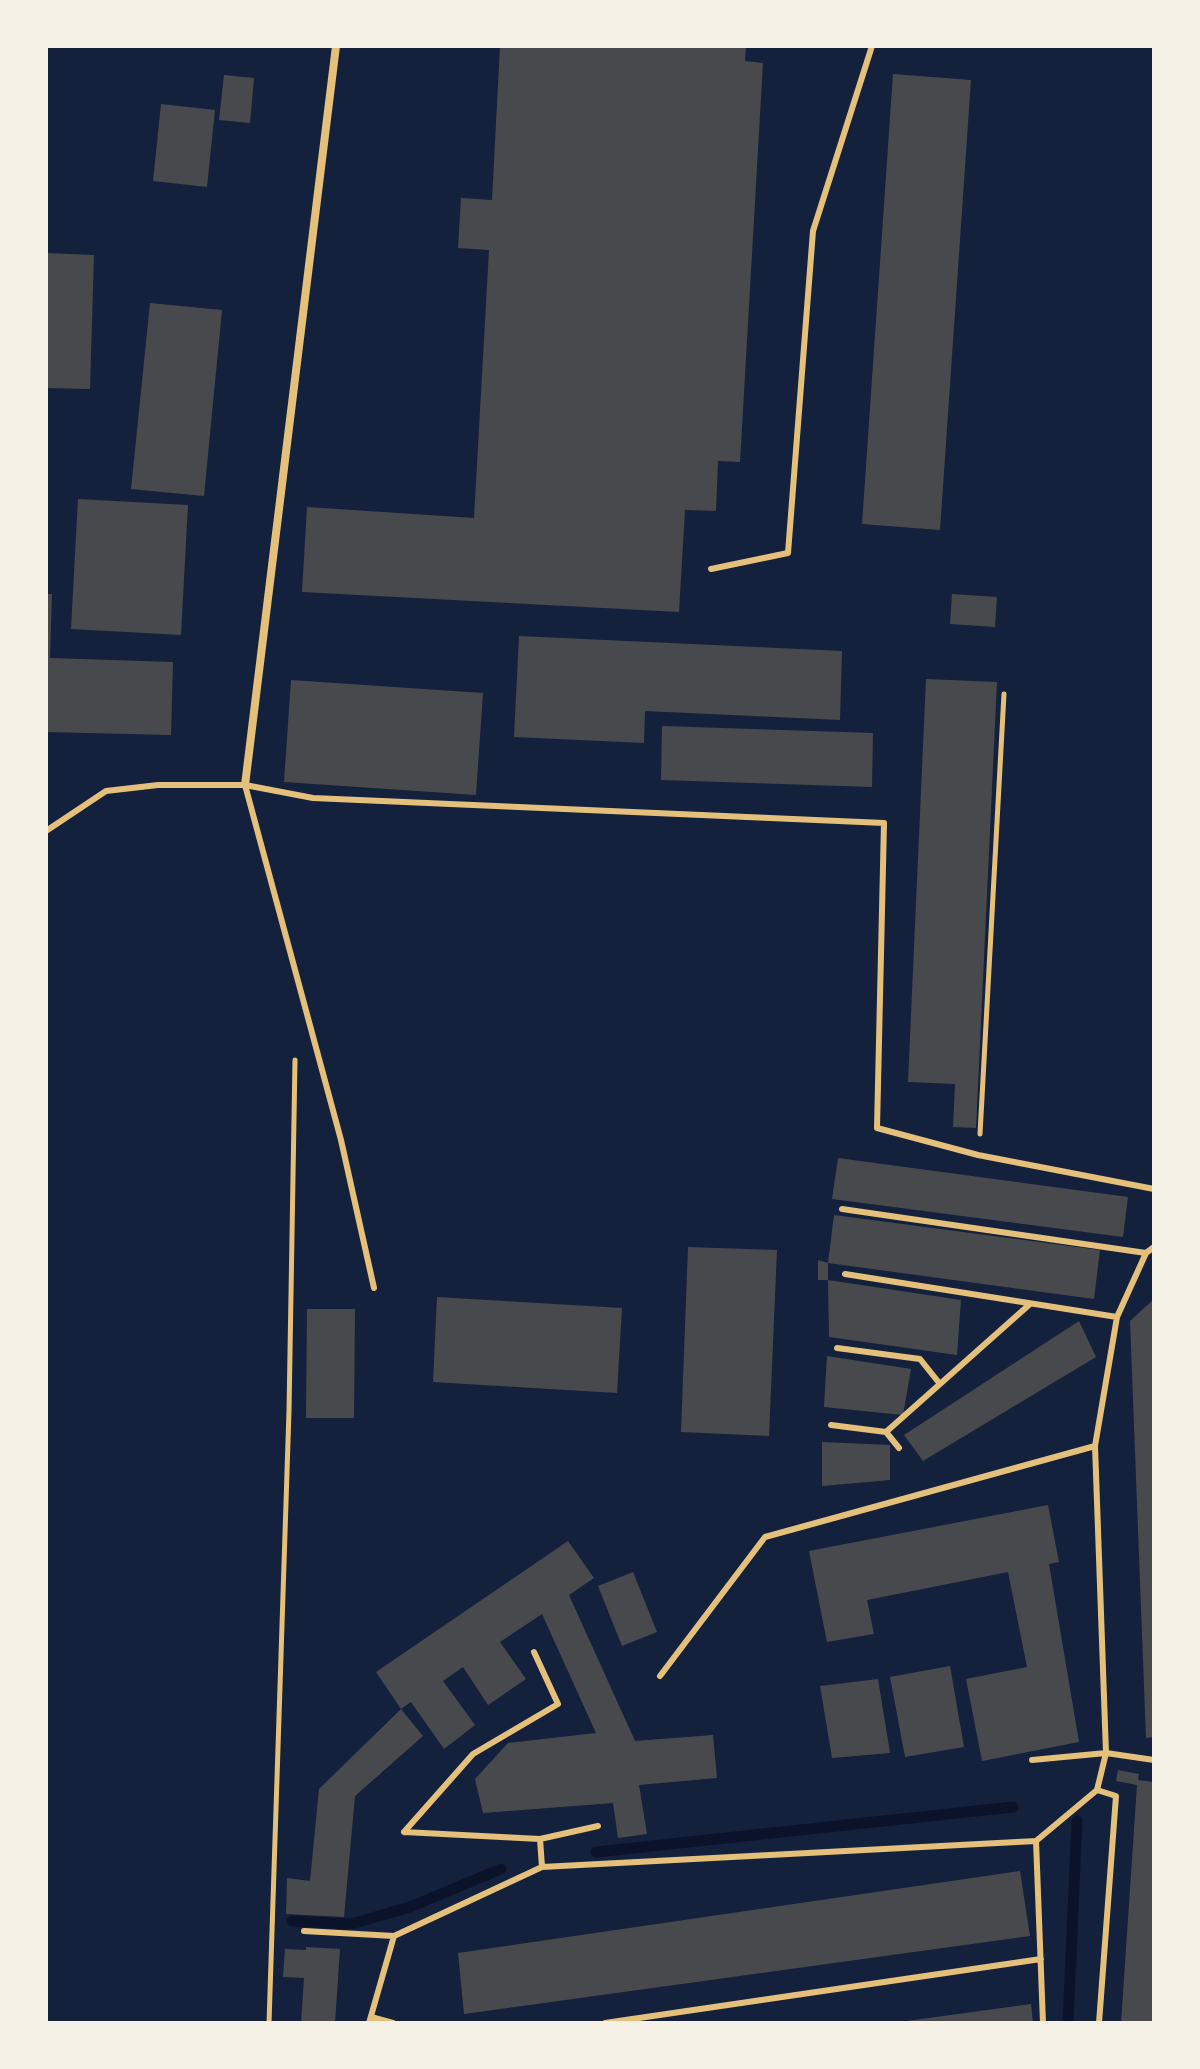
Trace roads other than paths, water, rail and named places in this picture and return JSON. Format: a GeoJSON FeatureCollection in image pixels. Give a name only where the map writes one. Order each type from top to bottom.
{"type":"FeatureCollection","features":[{"type":"Feature","properties":{"kind":"street"},"geometry":{"type":"LineString","coordinates":[[245,785],[336,46]]}},
{"type":"Feature","properties":{"kind":"lane"},"geometry":{"type":"LineString","coordinates":[[711,569],[788,553],[813,231],[872,46]]}},
{"type":"Feature","properties":{"kind":"lane"},"geometry":{"type":"LineString","coordinates":[[46,831],[106,791],[158,785],[245,785],[313,798],[884,823],[877,1128],[978,1155],[1154,1189]]}},
{"type":"Feature","properties":{"kind":"lane"},"geometry":{"type":"LineString","coordinates":[[245,785],[341,1140],[374,1288]]}},
{"type":"Feature","properties":{"kind":"lane"},"geometry":{"type":"LineString","coordinates":[[842,1209],[1146,1253]]}},
{"type":"Feature","properties":{"kind":"lane"},"geometry":{"type":"LineString","coordinates":[[304,1931],[394,1936],[542,1867],[1036,1841],[1097,1790],[1106,1753],[1095,1446],[1117,1317],[1146,1253],[1154,1247]]}},
{"type":"Feature","properties":{"kind":"lane"},"geometry":{"type":"LineString","coordinates":[[845,1274],[1117,1317]]}},
{"type":"Feature","properties":{"kind":"lane"},"geometry":{"type":"LineString","coordinates":[[886,1432],[1030,1304]]}},
{"type":"Feature","properties":{"kind":"lane"},"geometry":{"type":"LineString","coordinates":[[837,1348],[920,1359],[940,1384]]}},
{"type":"Feature","properties":{"kind":"lane"},"geometry":{"type":"LineString","coordinates":[[831,1425],[886,1432],[899,1448]]}},
{"type":"Feature","properties":{"kind":"lane"},"geometry":{"type":"LineString","coordinates":[[660,1676],[765,1537],[1095,1446]]}},
{"type":"Feature","properties":{"kind":"lane"},"geometry":{"type":"LineString","coordinates":[[534,1652],[558,1704],[473,1754],[404,1832],[540,1839],[598,1826]]}},
{"type":"Feature","properties":{"kind":"lane"},"geometry":{"type":"LineString","coordinates":[[1032,1760],[1106,1753],[1154,1760]]}},
{"type":"Feature","properties":{"kind":"lane"},"geometry":{"type":"LineString","coordinates":[[1097,1790],[1116,1796],[1099,2023]]}},
{"type":"Feature","properties":{"kind":"lane"},"geometry":{"type":"LineString","coordinates":[[540,1839],[542,1867]]}},
{"type":"Feature","properties":{"kind":"lane"},"geometry":{"type":"LineString","coordinates":[[1036,1841],[1043,2023]]}},
{"type":"Feature","properties":{"kind":"lane"},"geometry":{"type":"LineString","coordinates":[[393,2023],[370,2020],[394,1936]]}},
{"type":"Feature","properties":{"kind":"lane"},"geometry":{"type":"LineString","coordinates":[[605,2023],[1041,1959]]}},
{"type":"Feature","properties":{"kind":"waterway"},"geometry":{"type":"LineString","coordinates":[[596,1852],[1013,1807]]}},
{"type":"Feature","properties":{"kind":"waterway"},"geometry":{"type":"LineString","coordinates":[[1068,2023],[1077,1821]]}},
{"type":"Feature","properties":{"kind":"waterway"},"geometry":{"type":"LineString","coordinates":[[292,1921],[351,1924],[410,1907],[501,1869]]}}]}
